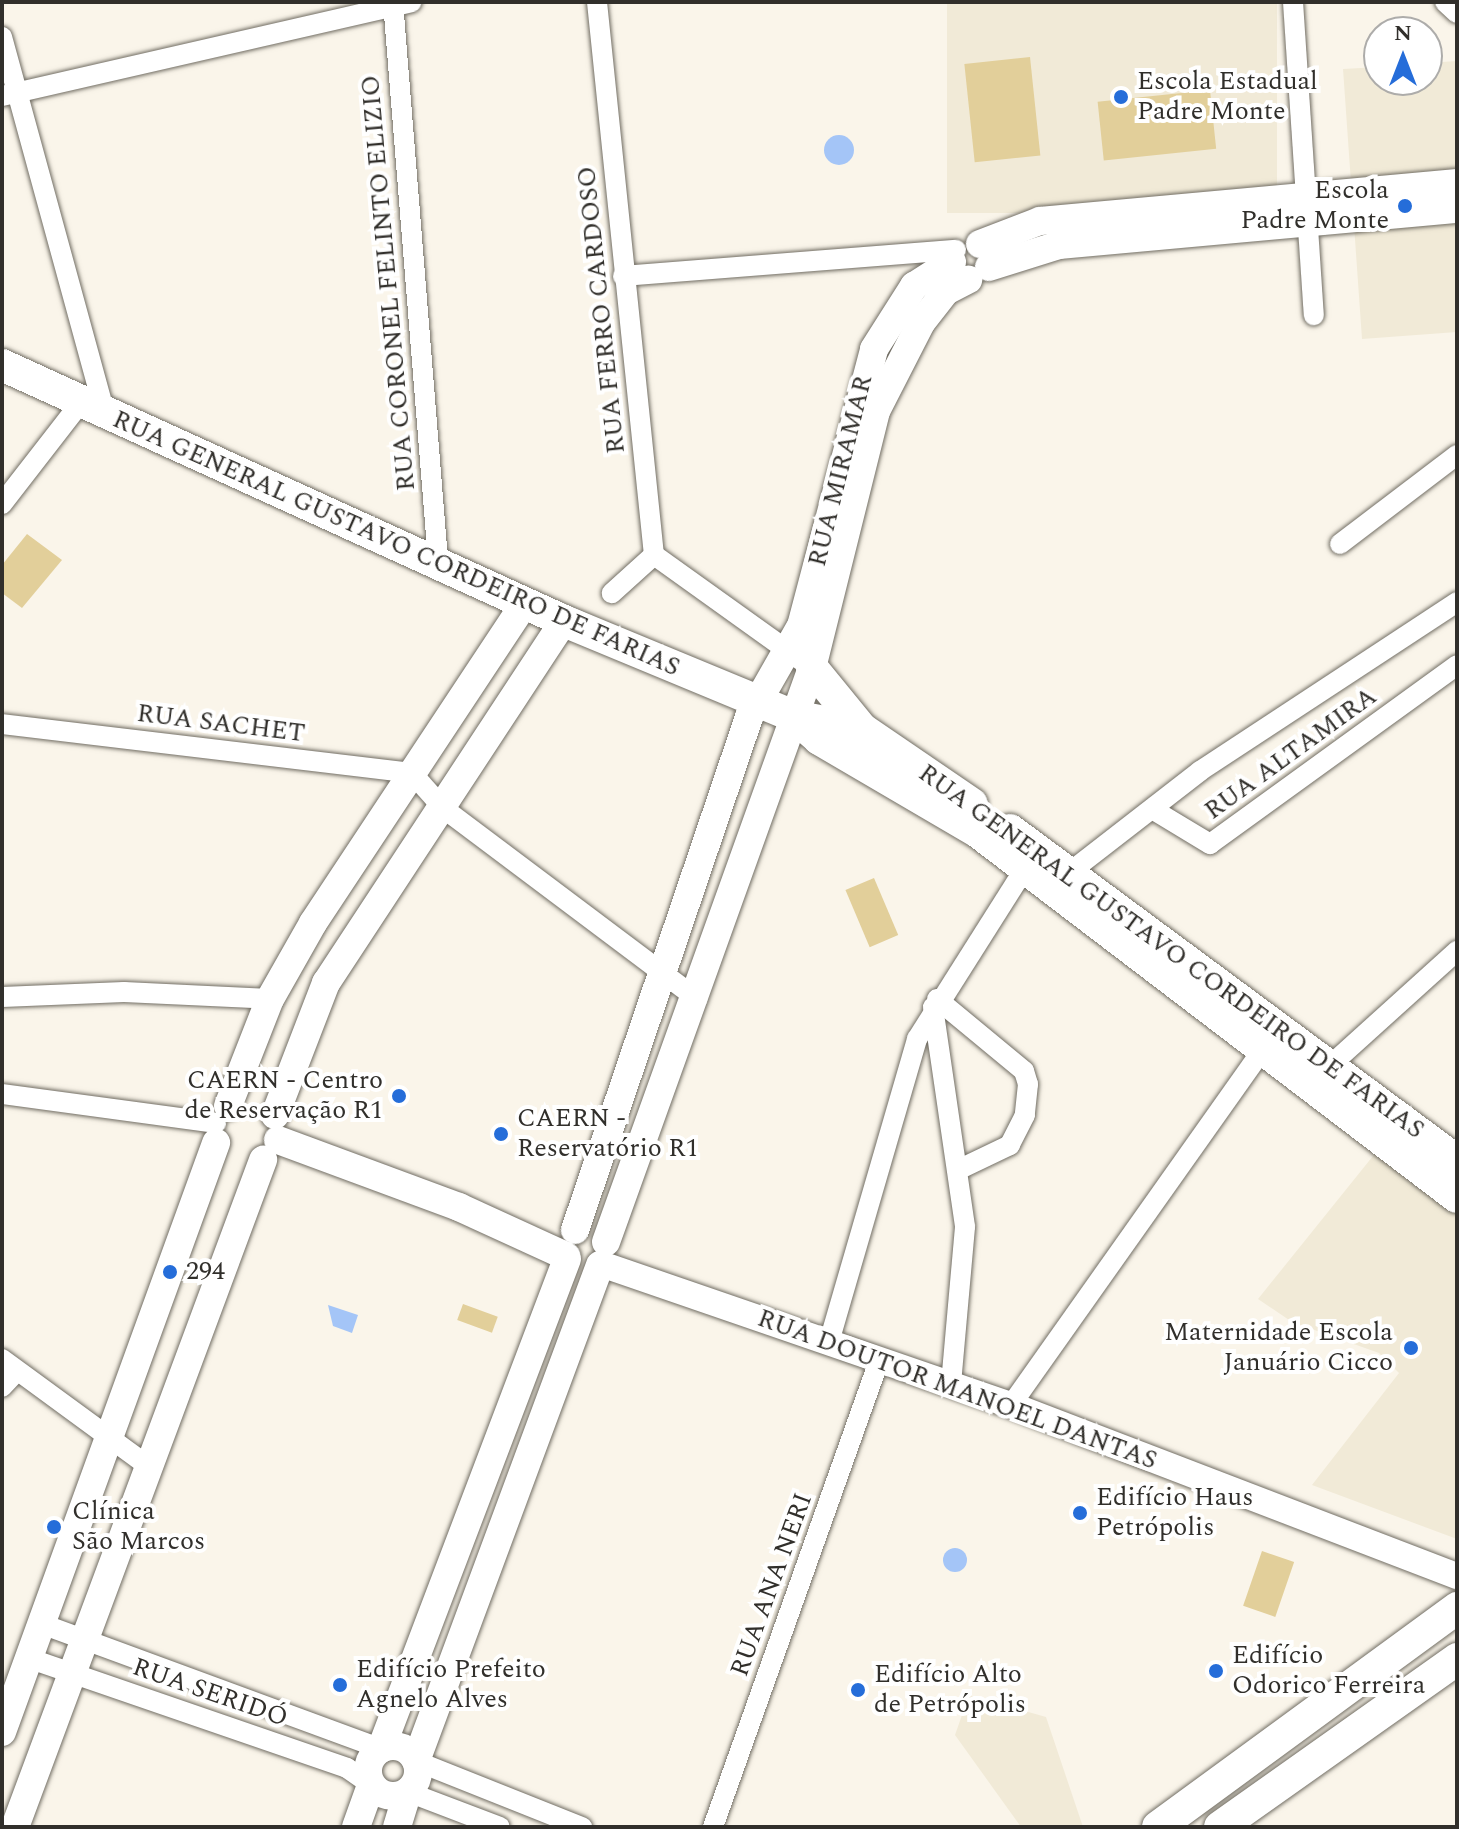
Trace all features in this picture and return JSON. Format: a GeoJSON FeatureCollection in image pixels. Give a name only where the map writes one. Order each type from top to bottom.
{"type":"FeatureCollection","features":[{"type":"Feature","properties":{"kind":"main road","name":"RUA MIRAMAR"},"geometry":{"type":"LineString","coordinates":[[416,1761],[697,999],[793,716],[799,659],[876,411],[921,323],[969,260],[1059,245],[1310,214],[1457,183]]}},
{"type":"Feature","properties":{"kind":"main road","name":"RUA MIRAMAR"},"geometry":{"type":"LineString","coordinates":[[1310,214],[1457,209]]}},
{"type":"Feature","properties":{"kind":"main road","name":"RUA GENERAL GUSTAVO CORDEIRO DE FARIAS"},"geometry":{"type":"LineString","coordinates":[[2,365],[94,409],[438,560],[564,621],[793,716],[1025,868],[1062,879]]}},
{"type":"Feature","properties":{"kind":"main road"},"geometry":{"type":"LineString","coordinates":[[15,1827],[81,1639],[272,1139],[326,983],[525,603]]}},
{"type":"Feature","properties":{"kind":"main road"},"geometry":{"type":"LineString","coordinates":[[2,1732],[113,1443],[220,1124],[270,999],[427,791],[564,621]]}},
{"type":"Feature","properties":{"kind":"main road","name":"RUA MIRAMAR"},"geometry":{"type":"LineString","coordinates":[[381,1749],[570,1244],[757,701],[799,659]]}},
{"type":"Feature","properties":{"kind":"main road"},"geometry":{"type":"LineString","coordinates":[[799,659],[862,729]]}},
{"type":"Feature","properties":{"kind":"main road","name":"RUA GENERAL GUSTAVO CORDEIRO DE FARIAS"},"geometry":{"type":"LineString","coordinates":[[793,716],[862,729],[1271,1038],[1321,1074],[1457,1161]]}},
{"type":"Feature","properties":{"kind":"main road","name":"RUA GENERAL GUSTAVO CORDEIRO DE FARIAS"},"geometry":{"type":"LineString","coordinates":[[1321,1074],[1457,1197]]}},
{"type":"Feature","properties":{"kind":"main road"},"geometry":{"type":"LineString","coordinates":[[220,1124],[258,1102],[272,1139],[570,1244],[582,1270],[603,1254],[593,1229],[570,1244]]}},
{"type":"Feature","properties":{"kind":"main road"},"geometry":{"type":"LineString","coordinates":[[220,1124],[241,1164],[272,1139]]}},
{"type":"Feature","properties":{"kind":"main road"},"geometry":{"type":"LineString","coordinates":[[165,1290],[207,1306]]}},
{"type":"Feature","properties":{"kind":"main road"},"geometry":{"type":"LineString","coordinates":[[1158,1827],[1457,1608]]}},
{"type":"Feature","properties":{"kind":"main road"},"geometry":{"type":"LineString","coordinates":[[1220,1827],[1457,1659]]}},
{"type":"Feature","properties":{"kind":"main road"},"geometry":{"type":"LineString","coordinates":[[1306,1766],[1367,1708],[1367,1694],[1351,1686]]}},
{"type":"Feature","properties":{"kind":"main road"},"geometry":{"type":"LineString","coordinates":[[356,1827],[371,1785],[370,1761],[381,1749],[398,1747],[416,1761],[397,1827]]}},
{"type":"Feature","properties":{"kind":"main road"},"geometry":{"type":"LineString","coordinates":[[371,1785],[393,1797],[408,1792]]}},
{"type":"Feature","properties":{"kind":"street","name":"RUA FERRO CARDOSO"},"geometry":{"type":"LineString","coordinates":[[597,2],[654,555]]}},
{"type":"Feature","properties":{"kind":"street"},"geometry":{"type":"LineString","coordinates":[[1293,2],[1310,214],[1314,315]]}},
{"type":"Feature","properties":{"kind":"street"},"geometry":{"type":"LineString","coordinates":[[1445,2],[1457,13]]}},
{"type":"Feature","properties":{"kind":"street"},"geometry":{"type":"LineString","coordinates":[[10,94],[399,3]]}},
{"type":"Feature","properties":{"kind":"street","name":"RUA CORONEL FELINTO ELIZIO"},"geometry":{"type":"LineString","coordinates":[[399,3],[438,560]]}},
{"type":"Feature","properties":{"kind":"street"},"geometry":{"type":"LineString","coordinates":[[2,37],[10,94],[94,409],[2,504]]}},
{"type":"Feature","properties":{"kind":"street"},"geometry":{"type":"LineString","coordinates":[[623,276],[969,260]]}},
{"type":"Feature","properties":{"kind":"street"},"geometry":{"type":"LineString","coordinates":[[1340,544],[1457,455]]}},
{"type":"Feature","properties":{"kind":"street"},"geometry":{"type":"LineString","coordinates":[[612,593],[654,555],[799,659]]}},
{"type":"Feature","properties":{"kind":"street"},"geometry":{"type":"LineString","coordinates":[[1062,879],[1152,809],[1377,649],[1457,602]]}},
{"type":"Feature","properties":{"kind":"street","name":"RUA ALTAMIRA"},"geometry":{"type":"LineString","coordinates":[[1152,809],[1210,844],[1457,665]]}},
{"type":"Feature","properties":{"kind":"street","name":"RUA SACHET"},"geometry":{"type":"LineString","coordinates":[[2,724],[427,791]]}},
{"type":"Feature","properties":{"kind":"street"},"geometry":{"type":"LineString","coordinates":[[427,791],[663,977],[697,999]]}},
{"type":"Feature","properties":{"kind":"street"},"geometry":{"type":"LineString","coordinates":[[829,1342],[897,1093],[935,1003],[1025,868]]}},
{"type":"Feature","properties":{"kind":"street"},"geometry":{"type":"LineString","coordinates":[[1321,1074],[1457,951]]}},
{"type":"Feature","properties":{"kind":"street"},"geometry":{"type":"LineString","coordinates":[[2,997],[124,992],[270,999]]}},
{"type":"Feature","properties":{"kind":"street"},"geometry":{"type":"LineString","coordinates":[[935,1003],[960,1169],[965,1227],[951,1384]]}},
{"type":"Feature","properties":{"kind":"street"},"geometry":{"type":"LineString","coordinates":[[935,1003],[1024,1071],[1028,1084],[1025,1115],[1010,1145],[960,1169]]}},
{"type":"Feature","properties":{"kind":"street"},"geometry":{"type":"LineString","coordinates":[[1011,1405],[1271,1038]]}},
{"type":"Feature","properties":{"kind":"street"},"geometry":{"type":"LineString","coordinates":[[2,1094],[220,1124]]}},
{"type":"Feature","properties":{"kind":"street","name":"RUA DOUTOR MANOEL DANTAS"},"geometry":{"type":"LineString","coordinates":[[603,1254],[726,1307],[1011,1405],[1457,1576]]}},
{"type":"Feature","properties":{"kind":"street","name":"RUA ANA NERI"},"geometry":{"type":"LineString","coordinates":[[713,1827],[879,1361]]}},
{"type":"Feature","properties":{"kind":"street"},"geometry":{"type":"LineString","coordinates":[[2,1387],[10,1365],[147,1465]]}},
{"type":"Feature","properties":{"kind":"street","name":"RUA SERIDÓ"},"geometry":{"type":"LineString","coordinates":[[42,1624],[381,1749]]}},
{"type":"Feature","properties":{"kind":"street","name":"RUA SERIDÓ"},"geometry":{"type":"LineString","coordinates":[[28,1658],[347,1768],[371,1785]]}},
{"type":"Feature","properties":{"kind":"street"},"geometry":{"type":"LineString","coordinates":[[416,1761],[582,1827]]}},
{"type":"Feature","properties":{"kind":"street"},"geometry":{"type":"LineString","coordinates":[[408,1792],[500,1827]]}},
{"type":"Feature","properties":{"kind":"shaded area","name":"Escola Estadual Padre Monte"},"geometry":{"type":"Polygon","coordinates":[[[947,2],[1277,2],[1277,213],[947,213],[947,2]]]}},
{"type":"Feature","properties":{"kind":"shaded area"},"geometry":{"type":"Polygon","coordinates":[[[1030,57],[1040,155],[975,162],[964,64],[1030,57]]]}},
{"type":"Feature","properties":{"kind":"shaded area","name":"Escola Padre Monte"},"geometry":{"type":"Polygon","coordinates":[[[1457,61],[1457,332],[1362,339],[1343,69],[1363,68],[1363,96],[1443,96],[1443,62],[1457,61]]]}},
{"type":"Feature","properties":{"kind":"shaded area"},"geometry":{"type":"Polygon","coordinates":[[[1210,90],[1216,149],[1104,160],[1098,102],[1210,90]]]}},
{"type":"Feature","properties":{"kind":"shaded area"},"geometry":{"type":"Polygon","coordinates":[[[27,534],[62,560],[22,608],[2,593],[2,565],[27,534]]]}},
{"type":"Feature","properties":{"kind":"shaded area"},"geometry":{"type":"Polygon","coordinates":[[[874,878],[898,935],[870,947],[845,890],[874,878]]]}},
{"type":"Feature","properties":{"kind":"shaded area","name":"Maternidade Escola Januário Cicco"},"geometry":{"type":"Polygon","coordinates":[[[1377,1151],[1457,1212],[1457,1539],[1312,1485],[1399,1373],[1379,1353],[1292,1322],[1258,1299],[1377,1151]]]}},
{"type":"Feature","properties":{"kind":"shaded area"},"geometry":{"type":"Polygon","coordinates":[[[463,1304],[498,1317],[492,1333],[457,1320],[463,1304]]]}},
{"type":"Feature","properties":{"kind":"shaded area"},"geometry":{"type":"Polygon","coordinates":[[[1262,1551],[1294,1562],[1275,1617],[1243,1606],[1262,1551]]]}},
{"type":"Feature","properties":{"kind":"shaded area"},"geometry":{"type":"Polygon","coordinates":[[[969,1695],[1046,1717],[1083,1827],[1021,1827],[955,1735],[969,1695]]]}},
{"type":"Feature","properties":{"kind":"water"},"geometry":{"type":"Polygon","coordinates":[[[839,135],[850,139],[854,150],[850,161],[839,165],[828,161],[824,150],[828,139],[839,135]]]}},
{"type":"Feature","properties":{"kind":"water"},"geometry":{"type":"Polygon","coordinates":[[[328,1305],[358,1315],[352,1333],[333,1326],[328,1305]]]}},
{"type":"Feature","properties":{"kind":"water"},"geometry":{"type":"Polygon","coordinates":[[[955,1548],[966,1555],[967,1560],[960,1571],[955,1572],[944,1565],[943,1560],[950,1549],[955,1548]]]}},
{"type":"Feature","properties":{"kind":"place","name":"Escola Estadual Padre Monte"},"geometry":{"type":"Point","coordinates":[1121,97]}},
{"type":"Feature","properties":{"kind":"place","name":"Escola Padre Monte"},"geometry":{"type":"Point","coordinates":[1405,206]}},
{"type":"Feature","properties":{"kind":"place","name":"CAERN - Centro de Reservação R1"},"geometry":{"type":"Point","coordinates":[399,1096]}},
{"type":"Feature","properties":{"kind":"place","name":"CAERN - Reservatório R1"},"geometry":{"type":"Point","coordinates":[501,1134]}},
{"type":"Feature","properties":{"kind":"place","name":"294"},"geometry":{"type":"Point","coordinates":[170,1272]}},
{"type":"Feature","properties":{"kind":"place","name":"Maternidade Escola Januário Cicco"},"geometry":{"type":"Point","coordinates":[1411,1348]}},
{"type":"Feature","properties":{"kind":"place","name":"Edifício Haus Petrópolis"},"geometry":{"type":"Point","coordinates":[1080,1513]}},
{"type":"Feature","properties":{"kind":"place","name":"Clínica São Marcos"},"geometry":{"type":"Point","coordinates":[54,1527]}},
{"type":"Feature","properties":{"kind":"place","name":"Edifício Odorico Ferreira"},"geometry":{"type":"Point","coordinates":[1216,1671]}},
{"type":"Feature","properties":{"kind":"place","name":"Edifício Prefeito Agnelo Alves"},"geometry":{"type":"Point","coordinates":[340,1685]}},
{"type":"Feature","properties":{"kind":"place","name":"Edifício Alto de Petrópolis"},"geometry":{"type":"Point","coordinates":[858,1690]}}]}
